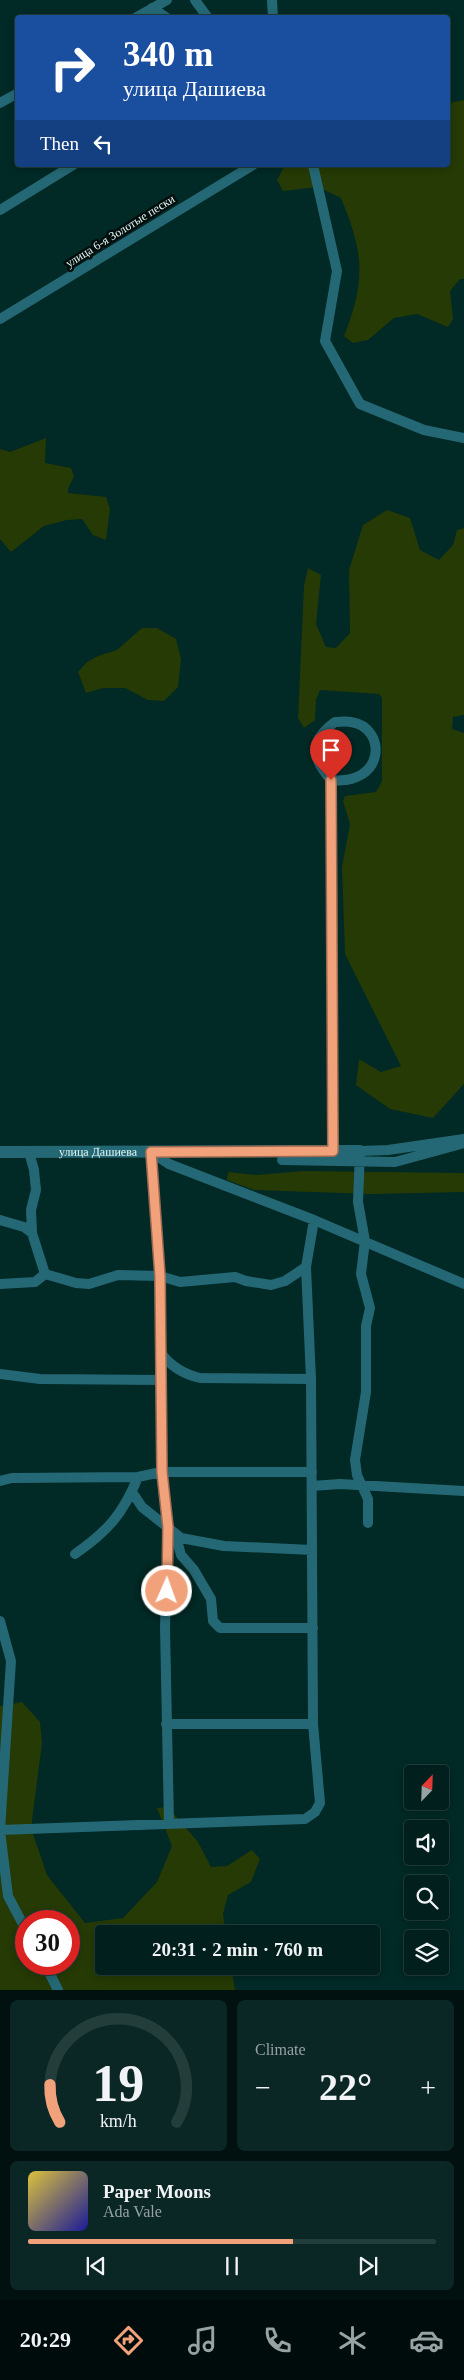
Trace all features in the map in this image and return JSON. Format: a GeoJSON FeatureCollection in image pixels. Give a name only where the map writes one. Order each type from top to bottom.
{"type":"FeatureCollection","features":[{"type":"Feature","properties":{"kind":"street"},"geometry":{"type":"LineString","coordinates":[[140,15],[168,0]]}},
{"type":"Feature","properties":{"kind":"street"},"geometry":{"type":"LineString","coordinates":[[195,0],[206,15]]}},
{"type":"Feature","properties":{"kind":"street"},"geometry":{"type":"LineString","coordinates":[[272,0],[273,15]]}},
{"type":"Feature","properties":{"kind":"street"},"geometry":{"type":"LineString","coordinates":[[152,8],[162,15]]}},
{"type":"Feature","properties":{"kind":"street"},"geometry":{"type":"LineString","coordinates":[[0,103],[15,95]]}},
{"type":"Feature","properties":{"kind":"street"},"geometry":{"type":"LineString","coordinates":[[0,210],[70,167]]}},
{"type":"Feature","properties":{"kind":"street","name":"улица 6-я Золотые пески"},"geometry":{"type":"LineString","coordinates":[[0,319],[250,167]]}},
{"type":"Feature","properties":{"kind":"street"},"geometry":{"type":"LineString","coordinates":[[313,167],[337,271],[325,341],[360,404],[424,430],[464,438]]}},
{"type":"Feature","properties":{"kind":"street"},"geometry":{"type":"LineString","coordinates":[[331,780],[348,782],[364,776],[374,762],[376,744],[367,729],[352,722],[335,722],[321,732],[315,748],[318,765],[331,780],[333,1151]]}},
{"type":"Feature","properties":{"kind":"street","name":"улица Дашиева"},"geometry":{"type":"LineString","coordinates":[[0,1152],[333,1151],[360,1157],[388,1150],[464,1139]]}},
{"type":"Feature","properties":{"kind":"street"},"geometry":{"type":"LineString","coordinates":[[282,1160],[360,1157],[395,1162],[464,1143]]}},
{"type":"Feature","properties":{"kind":"street"},"geometry":{"type":"LineString","coordinates":[[29,1152],[34,1170],[36,1190],[32,1210],[32,1233],[45,1274]]}},
{"type":"Feature","properties":{"kind":"street"},"geometry":{"type":"LineString","coordinates":[[151,1152],[169,1164],[194,1175],[314,1220],[464,1284]]}},
{"type":"Feature","properties":{"kind":"street"},"geometry":{"type":"LineString","coordinates":[[151,1152],[160,1276],[162,1472],[172,1530],[181,1555],[194,1570],[211,1599],[213,1621],[220,1628],[313,1628]]}},
{"type":"Feature","properties":{"kind":"street"},"geometry":{"type":"LineString","coordinates":[[360,1157],[358,1202],[365,1242],[361,1274],[370,1308],[366,1326],[366,1392],[355,1460],[361,1487],[368,1499],[368,1523]]}},
{"type":"Feature","properties":{"kind":"street"},"geometry":{"type":"LineString","coordinates":[[0,1220],[24,1227],[32,1233]]}},
{"type":"Feature","properties":{"kind":"street"},"geometry":{"type":"LineString","coordinates":[[0,1830],[305,1819],[315,1812],[320,1803],[313,1724],[311,1379],[306,1267],[314,1220]]}},
{"type":"Feature","properties":{"kind":"street"},"geometry":{"type":"LineString","coordinates":[[45,1274],[76,1283],[89,1284],[118,1276],[160,1276],[180,1282],[235,1277],[246,1281],[271,1285],[291,1278],[306,1267]]}},
{"type":"Feature","properties":{"kind":"street"},"geometry":{"type":"LineString","coordinates":[[0,1284],[35,1282],[45,1274]]}},
{"type":"Feature","properties":{"kind":"street"},"geometry":{"type":"LineString","coordinates":[[161,1352],[169,1364],[187,1375],[200,1378],[311,1379]]}},
{"type":"Feature","properties":{"kind":"street"},"geometry":{"type":"LineString","coordinates":[[0,1374],[40,1379],[162,1380]]}},
{"type":"Feature","properties":{"kind":"street"},"geometry":{"type":"LineString","coordinates":[[0,1481],[12,1478],[138,1477],[162,1472],[312,1472]]}},
{"type":"Feature","properties":{"kind":"street"},"geometry":{"type":"LineString","coordinates":[[75,1554],[99,1538],[116,1521],[138,1477]]}},
{"type":"Feature","properties":{"kind":"street"},"geometry":{"type":"LineString","coordinates":[[312,1486],[340,1484],[361,1487],[464,1491]]}},
{"type":"Feature","properties":{"kind":"street"},"geometry":{"type":"LineString","coordinates":[[132,1492],[142,1507],[181,1538],[224,1546],[312,1550]]}},
{"type":"Feature","properties":{"kind":"street"},"geometry":{"type":"LineString","coordinates":[[169,1823],[165,1626],[172,1530]]}},
{"type":"Feature","properties":{"kind":"street"},"geometry":{"type":"LineString","coordinates":[[0,1622],[11,1661],[0,1830],[8,1896],[15,1910]]}},
{"type":"Feature","properties":{"kind":"street"},"geometry":{"type":"LineString","coordinates":[[166,1724],[313,1724]]}},
{"type":"Feature","properties":{"kind":"street"},"geometry":{"type":"LineString","coordinates":[[50,1975],[58,1990]]}},
{"type":"Feature","properties":{"kind":"green space"},"geometry":{"type":"Polygon","coordinates":[[[464,100],[464,279],[460,279],[450,291],[453,319],[448,327],[417,314],[394,318],[368,340],[353,343],[344,336],[356,299],[359,282],[358,252],[349,218],[341,198],[318,187],[283,191],[277,180],[284,167],[450,167],[450,103],[464,100]]]}},
{"type":"Feature","properties":{"kind":"green space"},"geometry":{"type":"Polygon","coordinates":[[[46,438],[45,463],[71,468],[74,476],[68,493],[106,497],[110,509],[106,540],[93,535],[82,519],[67,520],[44,526],[11,552],[0,539],[0,449],[10,452],[46,438]]]}},
{"type":"Feature","properties":{"kind":"green space"},"geometry":{"type":"Polygon","coordinates":[[[387,510],[410,518],[420,550],[439,560],[453,545],[457,530],[464,528],[464,715],[453,717],[452,729],[464,733],[464,1084],[433,1118],[390,1109],[356,1085],[359,1059],[381,1072],[401,1066],[345,954],[342,867],[350,824],[343,801],[345,796],[376,792],[382,781],[382,698],[379,694],[320,690],[316,700],[315,720],[304,728],[298,718],[304,586],[308,568],[321,575],[316,624],[326,647],[336,648],[350,633],[349,570],[363,525],[387,510]]]}},
{"type":"Feature","properties":{"kind":"green space"},"geometry":{"type":"Polygon","coordinates":[[[142,628],[157,628],[176,639],[181,659],[178,687],[164,701],[148,700],[125,688],[103,688],[86,693],[78,672],[87,662],[117,650],[142,628]]]}},
{"type":"Feature","properties":{"kind":"green space"},"geometry":{"type":"Polygon","coordinates":[[[304,1171],[464,1173],[464,1192],[371,1194],[254,1190],[227,1180],[228,1172],[257,1175],[304,1171]]]}},
{"type":"Feature","properties":{"kind":"green space"},"geometry":{"type":"Polygon","coordinates":[[[22,1702],[40,1722],[42,1743],[31,1828],[47,1875],[75,1910],[15,1910],[15,1975],[80,1975],[80,1917],[85,1923],[123,1918],[157,1882],[172,1846],[157,1808],[168,1807],[198,1842],[211,1867],[227,1866],[252,1850],[260,1859],[251,1882],[228,1895],[223,1914],[225,1925],[95,1925],[95,1975],[232,1975],[235,1990],[0,1990],[0,1706],[22,1702]]]}},
{"type":"Feature","properties":{"kind":"route"},"geometry":{"type":"LineString","coordinates":[[167,1591],[168,1527],[162,1472],[160,1276],[151,1152],[333,1151],[331,780]]}}]}
